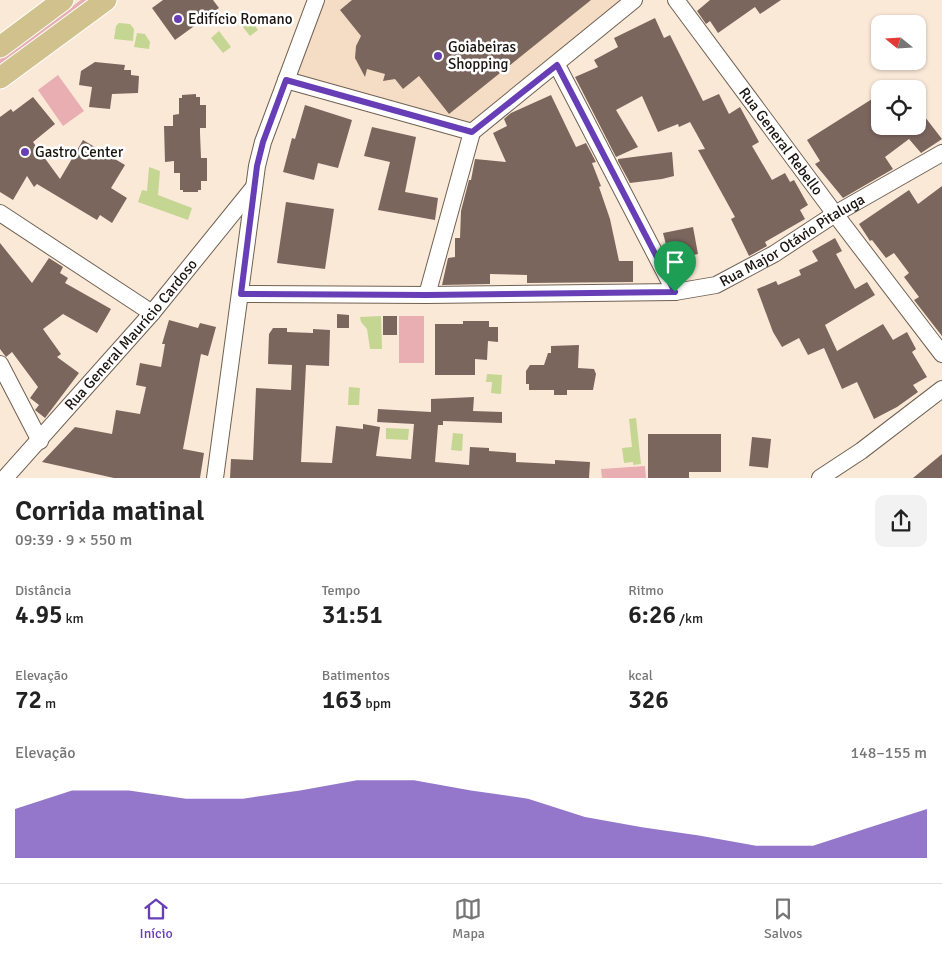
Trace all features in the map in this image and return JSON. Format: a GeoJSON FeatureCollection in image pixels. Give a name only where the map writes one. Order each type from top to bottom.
{"type":"FeatureCollection","features":[{"type":"Feature","properties":{"kind":"main road"},"geometry":{"type":"LineString","coordinates":[[0,48],[63,0]]}},
{"type":"Feature","properties":{"kind":"main road"},"geometry":{"type":"LineString","coordinates":[[0,78],[106,0]]}},
{"type":"Feature","properties":{"kind":"street"},"geometry":{"type":"LineString","coordinates":[[215,478],[254,187],[263,142],[316,0]]}},
{"type":"Feature","properties":{"kind":"street"},"geometry":{"type":"LineString","coordinates":[[427,295],[472,132],[557,65],[634,0]]}},
{"type":"Feature","properties":{"kind":"street","name":"Rua General Rebello"},"geometry":{"type":"LineString","coordinates":[[676,0],[942,354]]}},
{"type":"Feature","properties":{"kind":"street"},"geometry":{"type":"LineString","coordinates":[[557,65],[675,292]]}},
{"type":"Feature","properties":{"kind":"street"},"geometry":{"type":"LineString","coordinates":[[286,80],[472,132]]}},
{"type":"Feature","properties":{"kind":"street","name":"Rua Major Otávio Pitaluga"},"geometry":{"type":"LineString","coordinates":[[241,294],[427,295],[675,292],[716,285],[774,254],[835,214],[942,153]]}},
{"type":"Feature","properties":{"kind":"street","name":"Rua General Maurício Cardoso"},"geometry":{"type":"LineString","coordinates":[[5,478],[40,441],[152,313],[254,187]]}},
{"type":"Feature","properties":{"kind":"street"},"geometry":{"type":"LineString","coordinates":[[0,213],[152,313]]}},
{"type":"Feature","properties":{"kind":"street"},"geometry":{"type":"LineString","coordinates":[[0,364],[40,441]]}},
{"type":"Feature","properties":{"kind":"street"},"geometry":{"type":"LineString","coordinates":[[820,478],[861,451],[942,389]]}},
{"type":"Feature","properties":{"kind":"shaded area"},"geometry":{"type":"Polygon","coordinates":[[[81,0],[92,0],[0,69],[0,59],[81,0]]]}},
{"type":"Feature","properties":{"kind":"shaded area","name":"Goiabeiras Shopping"},"geometry":{"type":"Polygon","coordinates":[[[323,0],[625,0],[471,125],[293,77],[323,0]]]}},
{"type":"Feature","properties":{"kind":"shaded area"},"geometry":{"type":"Polygon","coordinates":[[[247,15],[258,30],[250,36],[238,21],[247,15]]]}},
{"type":"Feature","properties":{"kind":"shaded area"},"geometry":{"type":"Polygon","coordinates":[[[119,23],[130,24],[134,29],[133,41],[114,39],[116,26],[119,23]]]}},
{"type":"Feature","properties":{"kind":"shaded area"},"geometry":{"type":"Polygon","coordinates":[[[219,31],[231,47],[223,53],[211,38],[219,31]]]}},
{"type":"Feature","properties":{"kind":"shaded area"},"geometry":{"type":"Polygon","coordinates":[[[137,33],[145,34],[150,42],[149,49],[134,47],[137,33]]]}},
{"type":"Feature","properties":{"kind":"shaded area"},"geometry":{"type":"Polygon","coordinates":[[[58,75],[84,111],[63,126],[38,90],[58,75]]]}},
{"type":"Feature","properties":{"kind":"shaded area"},"geometry":{"type":"Polygon","coordinates":[[[149,167],[160,171],[158,195],[192,208],[188,220],[138,202],[142,190],[147,191],[149,167]]]}},
{"type":"Feature","properties":{"kind":"shaded area"},"geometry":{"type":"Polygon","coordinates":[[[381,316],[382,349],[370,349],[367,329],[361,322],[360,317],[381,316]]]}},
{"type":"Feature","properties":{"kind":"shaded area"},"geometry":{"type":"Polygon","coordinates":[[[399,316],[424,316],[424,363],[399,363],[399,316]]]}},
{"type":"Feature","properties":{"kind":"shaded area"},"geometry":{"type":"Polygon","coordinates":[[[487,374],[502,375],[501,394],[491,393],[492,382],[486,382],[487,374]]]}},
{"type":"Feature","properties":{"kind":"shaded area"},"geometry":{"type":"Polygon","coordinates":[[[349,387],[360,388],[359,405],[348,405],[349,387]]]}},
{"type":"Feature","properties":{"kind":"shaded area"},"geometry":{"type":"Polygon","coordinates":[[[636,418],[641,464],[633,465],[633,462],[624,463],[622,448],[632,447],[629,419],[636,418]]]}},
{"type":"Feature","properties":{"kind":"shaded area"},"geometry":{"type":"Polygon","coordinates":[[[386,428],[409,429],[408,440],[386,439],[386,428]]]}},
{"type":"Feature","properties":{"kind":"shaded area"},"geometry":{"type":"Polygon","coordinates":[[[453,433],[463,434],[462,451],[451,450],[453,433]]]}},
{"type":"Feature","properties":{"kind":"shaded area"},"geometry":{"type":"Polygon","coordinates":[[[645,466],[646,478],[602,478],[601,469],[645,466]]]}},
{"type":"Feature","properties":{"kind":"building","name":"Edifício Romano"},"geometry":{"type":"Polygon","coordinates":[[[163,0],[213,0],[219,8],[175,40],[152,8],[163,0]]]}},
{"type":"Feature","properties":{"kind":"building","name":"Goiabeiras Shopping"},"geometry":{"type":"Polygon","coordinates":[[[352,0],[591,0],[449,114],[419,76],[403,89],[395,79],[383,81],[385,74],[367,69],[365,77],[355,58],[356,46],[361,36],[340,10],[352,0]]]}},
{"type":"Feature","properties":{"kind":"building"},"geometry":{"type":"Polygon","coordinates":[[[710,0],[781,0],[760,14],[755,7],[718,33],[710,21],[706,24],[697,11],[710,0]]]}},
{"type":"Feature","properties":{"kind":"building"},"geometry":{"type":"Polygon","coordinates":[[[655,18],[664,38],[670,35],[703,101],[719,94],[729,114],[740,107],[759,142],[752,146],[772,180],[785,173],[790,182],[794,180],[808,205],[800,210],[805,219],[765,242],[767,246],[749,256],[731,219],[735,217],[698,150],[705,149],[690,122],[679,127],[678,124],[658,132],[642,96],[616,110],[638,147],[616,157],[575,77],[598,67],[594,60],[618,47],[614,38],[655,18]]]}},
{"type":"Feature","properties":{"kind":"building"},"geometry":{"type":"Polygon","coordinates":[[[95,62],[125,65],[124,70],[131,70],[131,75],[139,76],[138,93],[112,94],[110,109],[89,107],[92,87],[79,85],[81,71],[95,62]]]}},
{"type":"Feature","properties":{"kind":"building"},"geometry":{"type":"Polygon","coordinates":[[[196,94],[196,97],[200,97],[200,105],[206,105],[206,128],[200,128],[200,133],[201,158],[207,158],[207,181],[201,181],[201,190],[198,190],[198,192],[183,192],[183,190],[180,190],[180,173],[174,173],[174,161],[165,162],[164,126],[173,126],[173,115],[179,114],[179,98],[182,98],[182,95],[196,94]]]}},
{"type":"Feature","properties":{"kind":"building"},"geometry":{"type":"Polygon","coordinates":[[[551,95],[576,147],[586,143],[596,162],[592,163],[601,186],[599,187],[610,219],[619,261],[633,261],[633,282],[527,283],[527,275],[490,274],[490,284],[442,285],[448,258],[455,257],[455,238],[460,238],[461,211],[469,180],[471,180],[475,159],[506,162],[493,133],[507,126],[504,119],[511,113],[551,95]]]}},
{"type":"Feature","properties":{"kind":"building"},"geometry":{"type":"Polygon","coordinates":[[[33,97],[55,124],[33,142],[60,179],[83,140],[125,165],[111,188],[127,198],[112,223],[100,215],[97,220],[37,184],[34,187],[27,176],[13,200],[0,192],[0,117],[11,109],[13,112],[33,97]]]}},
{"type":"Feature","properties":{"kind":"building"},"geometry":{"type":"Polygon","coordinates":[[[871,100],[871,135],[926,135],[926,118],[942,139],[921,153],[909,139],[885,157],[893,169],[843,198],[815,164],[820,161],[807,140],[871,100]]]}},
{"type":"Feature","properties":{"kind":"building"},"geometry":{"type":"Polygon","coordinates":[[[305,105],[352,120],[338,168],[318,163],[314,180],[283,172],[292,138],[295,139],[305,105]]]}},
{"type":"Feature","properties":{"kind":"building"},"geometry":{"type":"Polygon","coordinates":[[[372,127],[416,137],[405,192],[438,198],[435,220],[378,210],[390,162],[364,156],[372,127]]]}},
{"type":"Feature","properties":{"kind":"building"},"geometry":{"type":"Polygon","coordinates":[[[672,152],[674,176],[662,179],[630,183],[618,161],[618,159],[672,152]]]}},
{"type":"Feature","properties":{"kind":"building"},"geometry":{"type":"Polygon","coordinates":[[[942,186],[942,336],[914,300],[919,297],[904,277],[909,273],[894,253],[886,258],[872,240],[870,241],[859,224],[909,190],[918,204],[942,186]]]}},
{"type":"Feature","properties":{"kind":"building"},"geometry":{"type":"Polygon","coordinates":[[[286,202],[334,209],[325,269],[277,263],[286,202]]]}},
{"type":"Feature","properties":{"kind":"building"},"geometry":{"type":"Polygon","coordinates":[[[693,227],[698,254],[670,260],[663,233],[693,227]]]}},
{"type":"Feature","properties":{"kind":"building"},"geometry":{"type":"Polygon","coordinates":[[[835,238],[842,251],[836,254],[855,289],[867,282],[875,295],[825,325],[837,351],[883,324],[893,340],[907,332],[916,349],[912,352],[927,377],[913,385],[918,392],[897,407],[874,419],[857,382],[842,389],[824,348],[808,355],[799,338],[782,347],[773,332],[757,289],[776,281],[778,285],[801,275],[799,270],[818,261],[812,251],[835,238]]]}},
{"type":"Feature","properties":{"kind":"building"},"geometry":{"type":"Polygon","coordinates":[[[0,243],[32,283],[49,258],[63,267],[60,273],[68,278],[65,283],[111,309],[97,333],[63,314],[43,329],[61,354],[57,357],[79,373],[45,418],[35,410],[39,405],[30,398],[38,387],[12,352],[6,357],[0,349],[0,243]]]}},
{"type":"Feature","properties":{"kind":"building"},"geometry":{"type":"Polygon","coordinates":[[[337,314],[349,315],[349,328],[337,328],[337,314]]]}},
{"type":"Feature","properties":{"kind":"building"},"geometry":{"type":"Polygon","coordinates":[[[383,316],[397,316],[397,335],[383,335],[383,316]]]}},
{"type":"Feature","properties":{"kind":"building"},"geometry":{"type":"Polygon","coordinates":[[[169,320],[198,328],[200,323],[216,327],[208,356],[201,354],[183,449],[204,453],[200,478],[114,478],[42,462],[75,427],[112,434],[116,410],[140,414],[146,387],[136,385],[140,363],[161,367],[165,344],[162,344],[169,320]]]}},
{"type":"Feature","properties":{"kind":"building"},"geometry":{"type":"Polygon","coordinates":[[[463,321],[489,321],[489,327],[498,327],[498,342],[488,341],[487,360],[475,359],[475,375],[435,375],[435,324],[463,324],[463,321]]]}},
{"type":"Feature","properties":{"kind":"building"},"geometry":{"type":"Polygon","coordinates":[[[273,328],[287,328],[287,332],[313,333],[313,329],[330,330],[329,366],[306,365],[301,462],[332,463],[336,426],[363,429],[363,424],[380,427],[376,456],[411,459],[414,424],[377,422],[378,409],[431,412],[431,399],[474,397],[473,411],[502,412],[502,423],[443,421],[443,425],[438,425],[435,462],[469,465],[470,447],[489,448],[489,451],[516,453],[516,462],[555,464],[555,460],[590,462],[589,478],[230,478],[231,459],[253,460],[256,388],[291,390],[292,365],[268,364],[269,334],[273,328]]]}},
{"type":"Feature","properties":{"kind":"building"},"geometry":{"type":"Polygon","coordinates":[[[579,345],[578,368],[594,369],[596,374],[593,390],[567,390],[567,395],[554,395],[554,390],[529,390],[529,384],[526,384],[526,371],[530,365],[544,365],[548,353],[551,353],[551,346],[579,345]]]}},
{"type":"Feature","properties":{"kind":"building"},"geometry":{"type":"Polygon","coordinates":[[[648,434],[721,434],[721,472],[689,472],[689,478],[648,478],[648,434]]]}},
{"type":"Feature","properties":{"kind":"building"},"geometry":{"type":"Polygon","coordinates":[[[752,437],[771,439],[768,468],[749,466],[752,437]]]}},
{"type":"Feature","properties":{"kind":"building"},"geometry":{"type":"Polygon","coordinates":[[[942,454],[942,478],[913,478],[942,454]]]}},
{"type":"Feature","properties":{"kind":"place","name":"Edifício Romano"},"geometry":{"type":"Point","coordinates":[178,19]}},
{"type":"Feature","properties":{"kind":"place","name":"Goiabeiras Shopping"},"geometry":{"type":"Point","coordinates":[438,56]}},
{"type":"Feature","properties":{"kind":"place","name":"Gastro Center"},"geometry":{"type":"Point","coordinates":[25,152]}},
{"type":"Feature","properties":{"kind":"route"},"geometry":{"type":"LineString","coordinates":[[557,65],[675,292],[427,295],[241,294],[257,166],[263,142],[286,80],[472,132],[557,65]]}}]}
